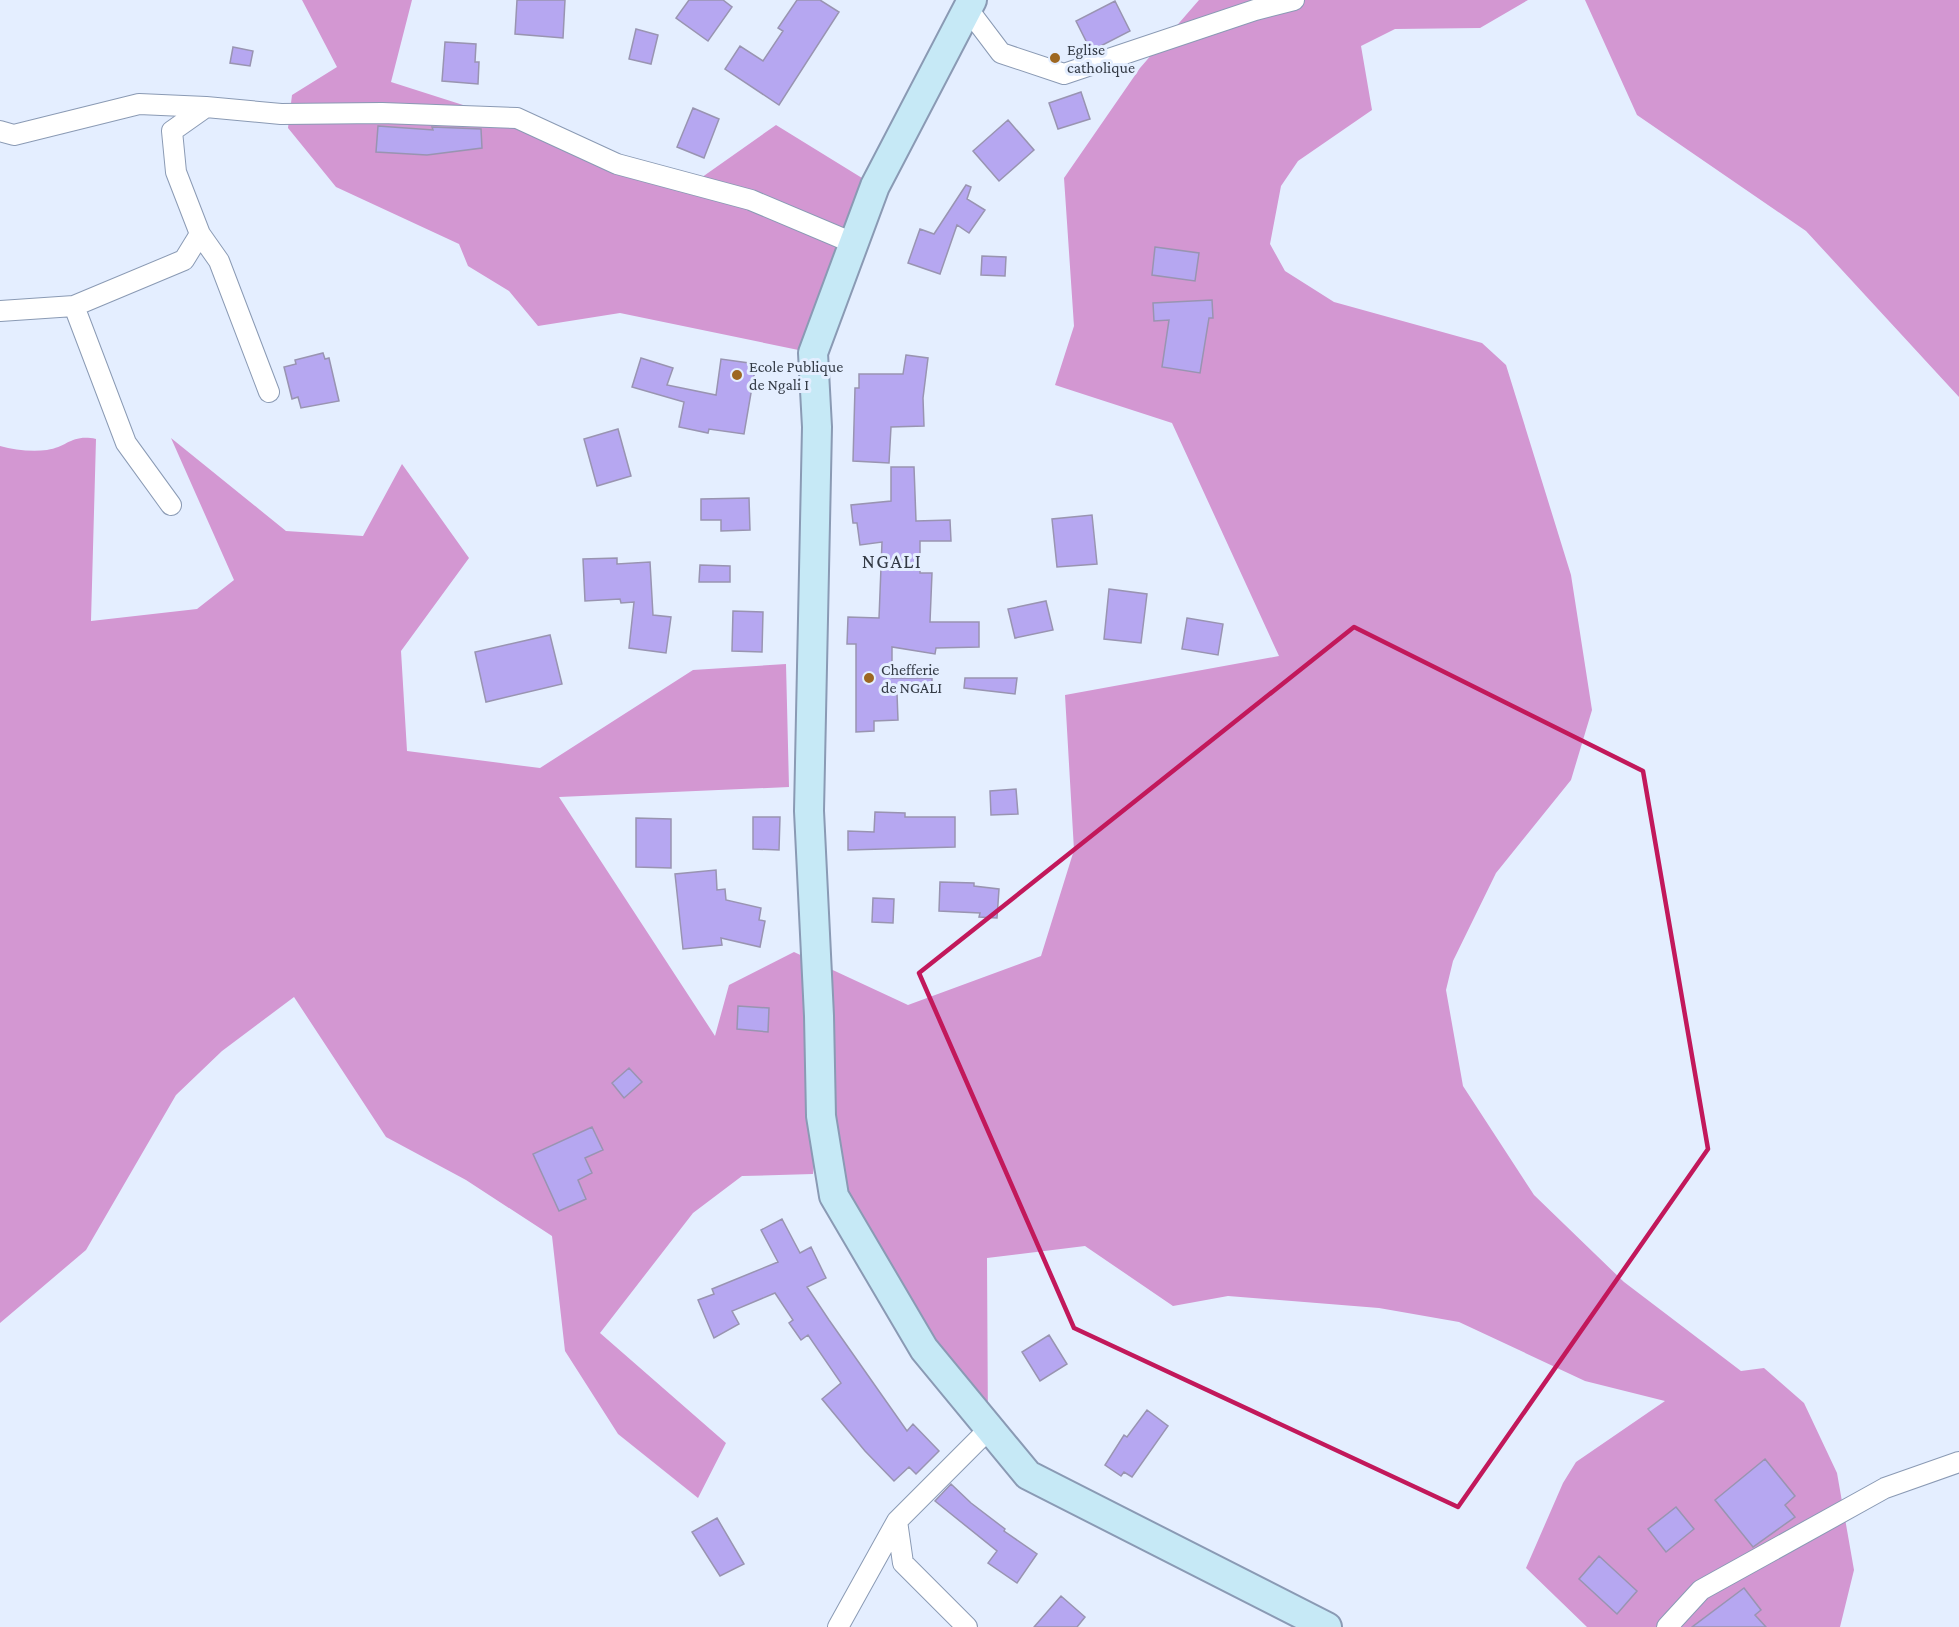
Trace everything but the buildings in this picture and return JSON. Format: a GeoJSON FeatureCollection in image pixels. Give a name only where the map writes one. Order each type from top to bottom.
{"type":"FeatureCollection","features":[{"type":"Feature","properties":{"kind":"street"},"geometry":{"type":"LineString","coordinates":[[970,4],[1001,53],[1064,74],[1255,10],[1294,0]]}},
{"type":"Feature","properties":{"kind":"street"},"geometry":{"type":"LineString","coordinates":[[970,4],[876,186],[813,353],[817,427],[809,811],[819,1016],[821,1116],[834,1196],[924,1349],[988,1430],[1028,1475],[1327,1627]]}},
{"type":"Feature","properties":{"kind":"street"},"geometry":{"type":"LineString","coordinates":[[0,131],[14,135],[139,104],[281,114],[382,113],[517,118],[617,164],[751,200],[853,243]]}},
{"type":"Feature","properties":{"kind":"street"},"geometry":{"type":"LineString","coordinates":[[206,107],[172,131],[176,172],[200,234],[219,261],[269,392]]}},
{"type":"Feature","properties":{"kind":"street"},"geometry":{"type":"LineString","coordinates":[[0,311],[74,306],[184,260],[200,234]]}},
{"type":"Feature","properties":{"kind":"street"},"geometry":{"type":"LineString","coordinates":[[74,306],[126,442],[171,505]]}},
{"type":"Feature","properties":{"kind":"street"},"geometry":{"type":"LineString","coordinates":[[838,1627],[897,1521],[988,1430]]}},
{"type":"Feature","properties":{"kind":"street"},"geometry":{"type":"LineString","coordinates":[[1667,1627],[1701,1590],[1885,1488],[1959,1462]]}},
{"type":"Feature","properties":{"kind":"street"},"geometry":{"type":"LineString","coordinates":[[897,1521],[903,1563],[967,1627]]}},
{"type":"Feature","properties":{"kind":"highlighted area"},"geometry":{"type":"Polygon","coordinates":[[[1354,627],[1643,771],[1708,1149],[1458,1507],[1074,1328],[919,973],[1354,627]]]}},
{"type":"Feature","properties":{"kind":"shaded area"},"geometry":{"type":"Polygon","coordinates":[[[302,0],[412,0],[391,82],[698,180],[776,125],[875,186],[813,353],[620,313],[538,326],[509,291],[468,266],[459,244],[336,187],[288,128],[292,95],[337,67],[302,0]]]}},
{"type":"Feature","properties":{"kind":"shaded area"},"geometry":{"type":"Polygon","coordinates":[[[1199,0],[1528,0],[1480,28],[1395,29],[1361,46],[1372,110],[1298,161],[1281,186],[1270,244],[1285,271],[1334,302],[1482,343],[1506,365],[1571,575],[1592,710],[1571,780],[1496,873],[1453,961],[1446,990],[1463,1086],[1534,1195],[1624,1282],[1741,1371],[1764,1368],[1804,1403],[1837,1473],[1854,1570],[1840,1627],[1587,1627],[1526,1568],[1563,1483],[1576,1462],[1665,1401],[1585,1381],[1459,1322],[1379,1308],[1228,1296],[1173,1306],[1085,1246],[987,1258],[988,1430],[834,1196],[819,1124],[813,1174],[742,1176],[693,1213],[600,1333],[726,1443],[698,1498],[618,1434],[565,1351],[552,1236],[466,1180],[386,1137],[294,997],[222,1051],[176,1095],[86,1250],[0,1323],[0,446],[41,451],[75,439],[96,439],[91,621],[197,609],[234,580],[171,438],[286,531],[363,536],[402,464],[469,558],[401,651],[407,751],[540,768],[693,670],[786,664],[789,787],[559,797],[715,1036],[729,985],[794,952],[908,1005],[1041,956],[1074,850],[1065,695],[1279,656],[1172,423],[1055,385],[1074,326],[1064,178],[1140,68],[1199,0]]]}},
{"type":"Feature","properties":{"kind":"shaded area"},"geometry":{"type":"Polygon","coordinates":[[[1585,0],[1959,0],[1959,397],[1806,231],[1637,115],[1585,0]]]}},
{"type":"Feature","properties":{"kind":"place","name":"Eglise catholique"},"geometry":{"type":"Point","coordinates":[1055,58]}},
{"type":"Feature","properties":{"kind":"place","name":"Ecole Publique de Ngali I"},"geometry":{"type":"Point","coordinates":[737,375]}},
{"type":"Feature","properties":{"kind":"place","name":"Chefferie de NGALI"},"geometry":{"type":"Point","coordinates":[869,678]}},
{"type":"Feature","properties":{"kind":"district","name":"NGALI"},"geometry":{"type":"Point","coordinates":[892,561]}}]}
